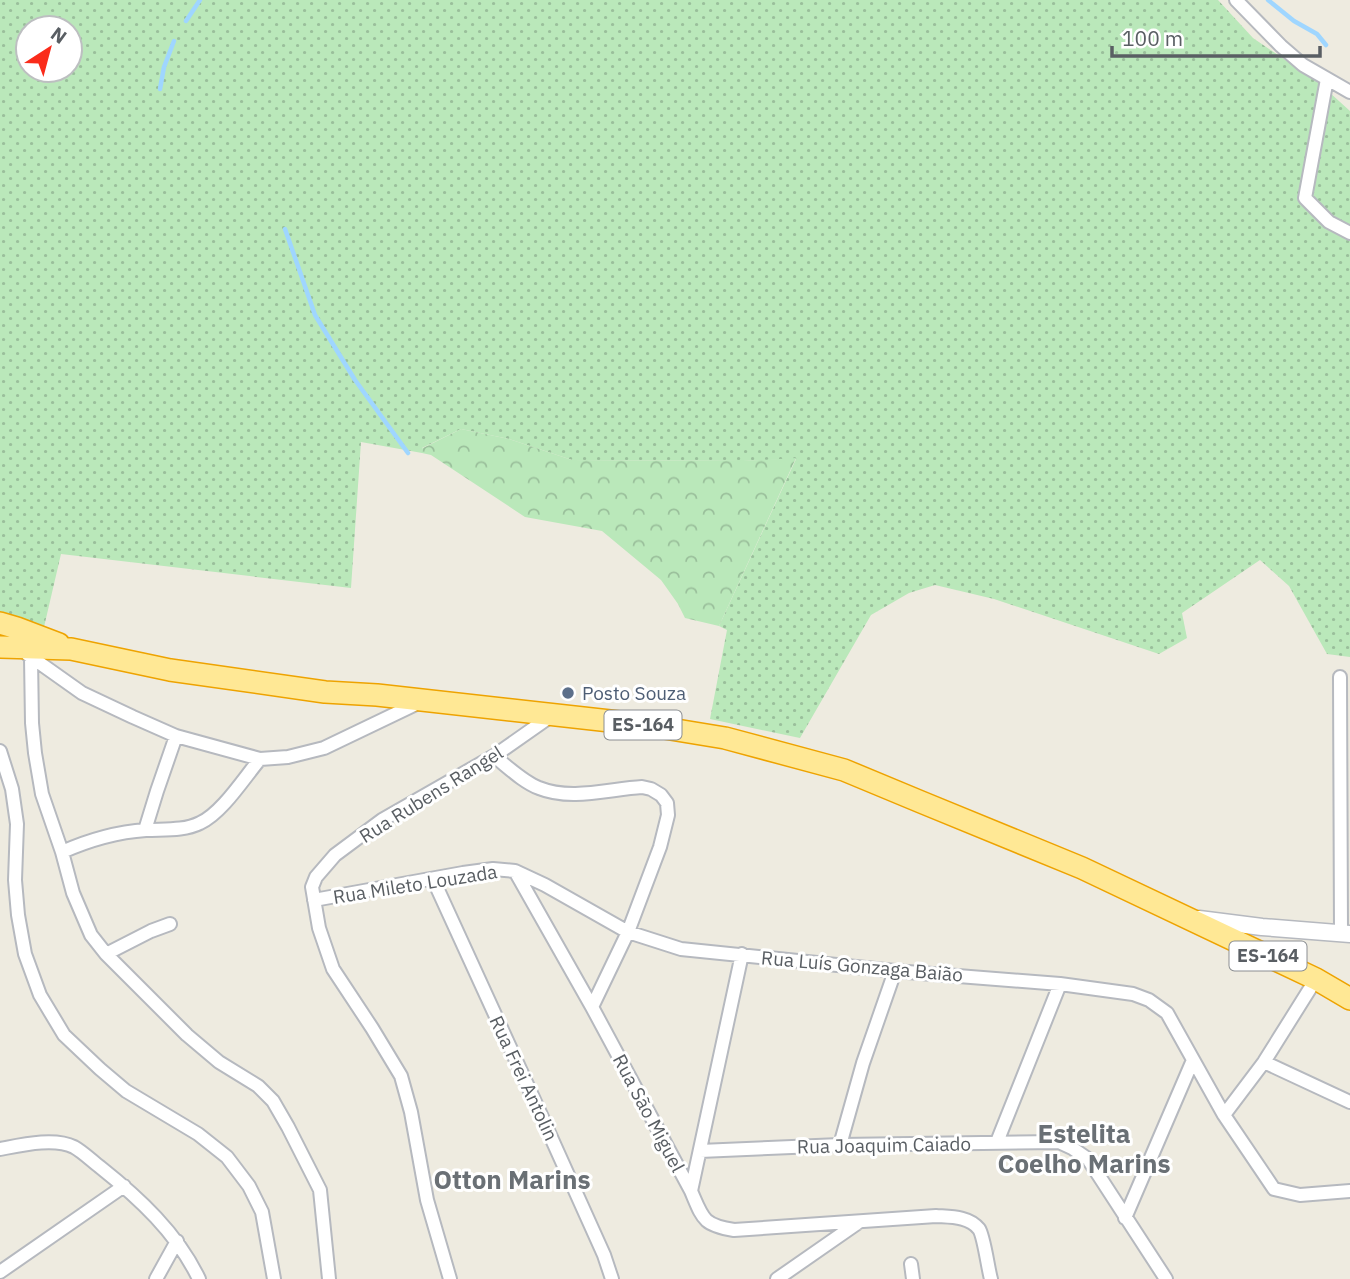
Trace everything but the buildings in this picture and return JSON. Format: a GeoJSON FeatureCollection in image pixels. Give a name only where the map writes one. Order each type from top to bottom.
{"type":"FeatureCollection","features":[{"type":"Feature","properties":{"kind":"highway","name":"ES-164"},"geometry":{"type":"LineString","coordinates":[[0,623],[71,649],[183,672],[325,692],[377,695],[646,725],[725,738],[844,770],[1083,868],[1316,979],[1350,999]]}},
{"type":"Feature","properties":{"kind":"highway","name":"ES-164"},"geometry":{"type":"LineString","coordinates":[[0,647],[26,653],[71,649]]}},
{"type":"Feature","properties":{"kind":"street"},"geometry":{"type":"LineString","coordinates":[[1236,0],[1303,65],[1345,90],[1350,99]]}},
{"type":"Feature","properties":{"kind":"street"},"geometry":{"type":"LineString","coordinates":[[1327,79],[1305,198],[1329,222],[1350,233]]}},
{"type":"Feature","properties":{"kind":"street"},"geometry":{"type":"LineString","coordinates":[[26,653],[82,693],[176,736],[260,760],[288,757],[324,748],[424,700]]}},
{"type":"Feature","properties":{"kind":"street"},"geometry":{"type":"LineString","coordinates":[[26,653],[35,753],[42,793],[74,893],[91,935],[106,954],[187,1035],[219,1062],[258,1086],[273,1101],[320,1190],[330,1279]]}},
{"type":"Feature","properties":{"kind":"street"},"geometry":{"type":"LineString","coordinates":[[1184,916],[1262,928],[1345,934],[1340,677]]}},
{"type":"Feature","properties":{"kind":"street","name":"Rua Rubens Rangel"},"geometry":{"type":"LineString","coordinates":[[314,900],[312,887],[316,877],[335,855],[382,820],[494,756],[551,715]]}},
{"type":"Feature","properties":{"kind":"street"},"geometry":{"type":"LineString","coordinates":[[145,830],[176,736]]}},
{"type":"Feature","properties":{"kind":"street"},"geometry":{"type":"LineString","coordinates":[[0,751],[12,789],[17,824],[15,880],[18,915],[25,954],[40,995],[64,1035],[100,1069],[126,1091],[198,1133],[227,1157],[249,1186],[262,1212],[274,1279]]}},
{"type":"Feature","properties":{"kind":"street"},"geometry":{"type":"LineString","coordinates":[[494,756],[537,788],[557,794],[642,787],[662,795],[667,803],[668,815],[660,847],[628,932],[592,1007]]}},
{"type":"Feature","properties":{"kind":"street"},"geometry":{"type":"LineString","coordinates":[[62,852],[116,834],[185,828],[202,823],[218,811],[260,760]]}},
{"type":"Feature","properties":{"kind":"street","name":"Rua Mileto Louzada"},"geometry":{"type":"LineString","coordinates":[[314,900],[463,873],[493,869],[515,871]]}},
{"type":"Feature","properties":{"kind":"street","name":"Rua Luís Gonzaga Baião"},"geometry":{"type":"LineString","coordinates":[[515,871],[628,932],[681,949],[895,971],[1060,984],[1133,994],[1149,1000],[1167,1013],[1224,1115],[1274,1189],[1300,1195],[1350,1191]]}},
{"type":"Feature","properties":{"kind":"street","name":"Rua São Miguel"},"geometry":{"type":"LineString","coordinates":[[515,871],[592,1007],[707,1222],[716,1227],[734,1230],[859,1221]]}},
{"type":"Feature","properties":{"kind":"street","name":"Rua Frei Antolin"},"geometry":{"type":"LineString","coordinates":[[433,879],[553,1140],[612,1279]]}},
{"type":"Feature","properties":{"kind":"street"},"geometry":{"type":"LineString","coordinates":[[314,900],[319,928],[333,969],[401,1076],[411,1112],[428,1200],[450,1279]]}},
{"type":"Feature","properties":{"kind":"street"},"geometry":{"type":"LineString","coordinates":[[106,954],[150,931],[170,924]]}},
{"type":"Feature","properties":{"kind":"street"},"geometry":{"type":"LineString","coordinates":[[691,1191],[742,954]]}},
{"type":"Feature","properties":{"kind":"street"},"geometry":{"type":"LineString","coordinates":[[839,1145],[863,1063],[895,971]]}},
{"type":"Feature","properties":{"kind":"street"},"geometry":{"type":"LineString","coordinates":[[1224,1115],[1264,1062],[1316,979]]}},
{"type":"Feature","properties":{"kind":"street"},"geometry":{"type":"LineString","coordinates":[[997,1142],[1060,984]]}},
{"type":"Feature","properties":{"kind":"street"},"geometry":{"type":"LineString","coordinates":[[1125,1218],[1193,1060]]}},
{"type":"Feature","properties":{"kind":"street"},"geometry":{"type":"LineString","coordinates":[[1264,1062],[1350,1102]]}},
{"type":"Feature","properties":{"kind":"street","name":"Rua Joaquim Caiado"},"geometry":{"type":"LineString","coordinates":[[700,1151],[839,1145],[1059,1142],[1088,1159],[1166,1279]]}},
{"type":"Feature","properties":{"kind":"street"},"geometry":{"type":"LineString","coordinates":[[0,1149],[30,1143],[58,1143],[74,1147],[124,1186],[148,1209],[177,1241],[199,1279]]}},
{"type":"Feature","properties":{"kind":"street"},"geometry":{"type":"LineString","coordinates":[[0,1272],[124,1186]]}},
{"type":"Feature","properties":{"kind":"street"},"geometry":{"type":"LineString","coordinates":[[777,1279],[859,1221],[936,1216],[957,1217],[970,1222],[979,1230],[991,1279]]}},
{"type":"Feature","properties":{"kind":"street"},"geometry":{"type":"LineString","coordinates":[[156,1279],[177,1241]]}},
{"type":"Feature","properties":{"kind":"street"},"geometry":{"type":"LineString","coordinates":[[911,1264],[913,1279]]}},
{"type":"Feature","properties":{"kind":"green space"},"geometry":{"type":"Polygon","coordinates":[[[0,0],[1218,0],[1253,38],[1319,83],[1350,111],[1350,657],[1327,654],[1289,586],[1260,560],[1182,613],[1187,638],[1159,654],[994,599],[935,585],[909,593],[871,615],[800,738],[710,719],[727,630],[719,626],[796,459],[572,460],[509,439],[461,429],[422,448],[422,453],[361,442],[351,588],[61,554],[44,627],[0,615],[0,0]]]}},
{"type":"Feature","properties":{"kind":"green space"},"geometry":{"type":"Polygon","coordinates":[[[461,429],[509,439],[572,460],[743,461],[796,458],[719,626],[685,618],[661,580],[602,531],[525,517],[431,455],[422,453],[421,449],[461,429]]]}},
{"type":"Feature","properties":{"kind":"waterway"},"geometry":{"type":"LineString","coordinates":[[186,21],[200,0]]}},
{"type":"Feature","properties":{"kind":"waterway"},"geometry":{"type":"LineString","coordinates":[[1268,0],[1294,21],[1317,34],[1326,45]]}},
{"type":"Feature","properties":{"kind":"waterway"},"geometry":{"type":"LineString","coordinates":[[160,89],[164,67],[174,41]]}},
{"type":"Feature","properties":{"kind":"waterway"},"geometry":{"type":"LineString","coordinates":[[285,229],[315,315],[355,380],[408,453]]}},
{"type":"Feature","properties":{"kind":"place","name":"Posto Souza"},"geometry":{"type":"Point","coordinates":[568,693]}},
{"type":"Feature","properties":{"kind":"district","name":"Estelita Coelho Marins"},"geometry":{"type":"Point","coordinates":[1084,1149]}},
{"type":"Feature","properties":{"kind":"district","name":"Otton Marins"},"geometry":{"type":"Point","coordinates":[512,1180]}}]}
